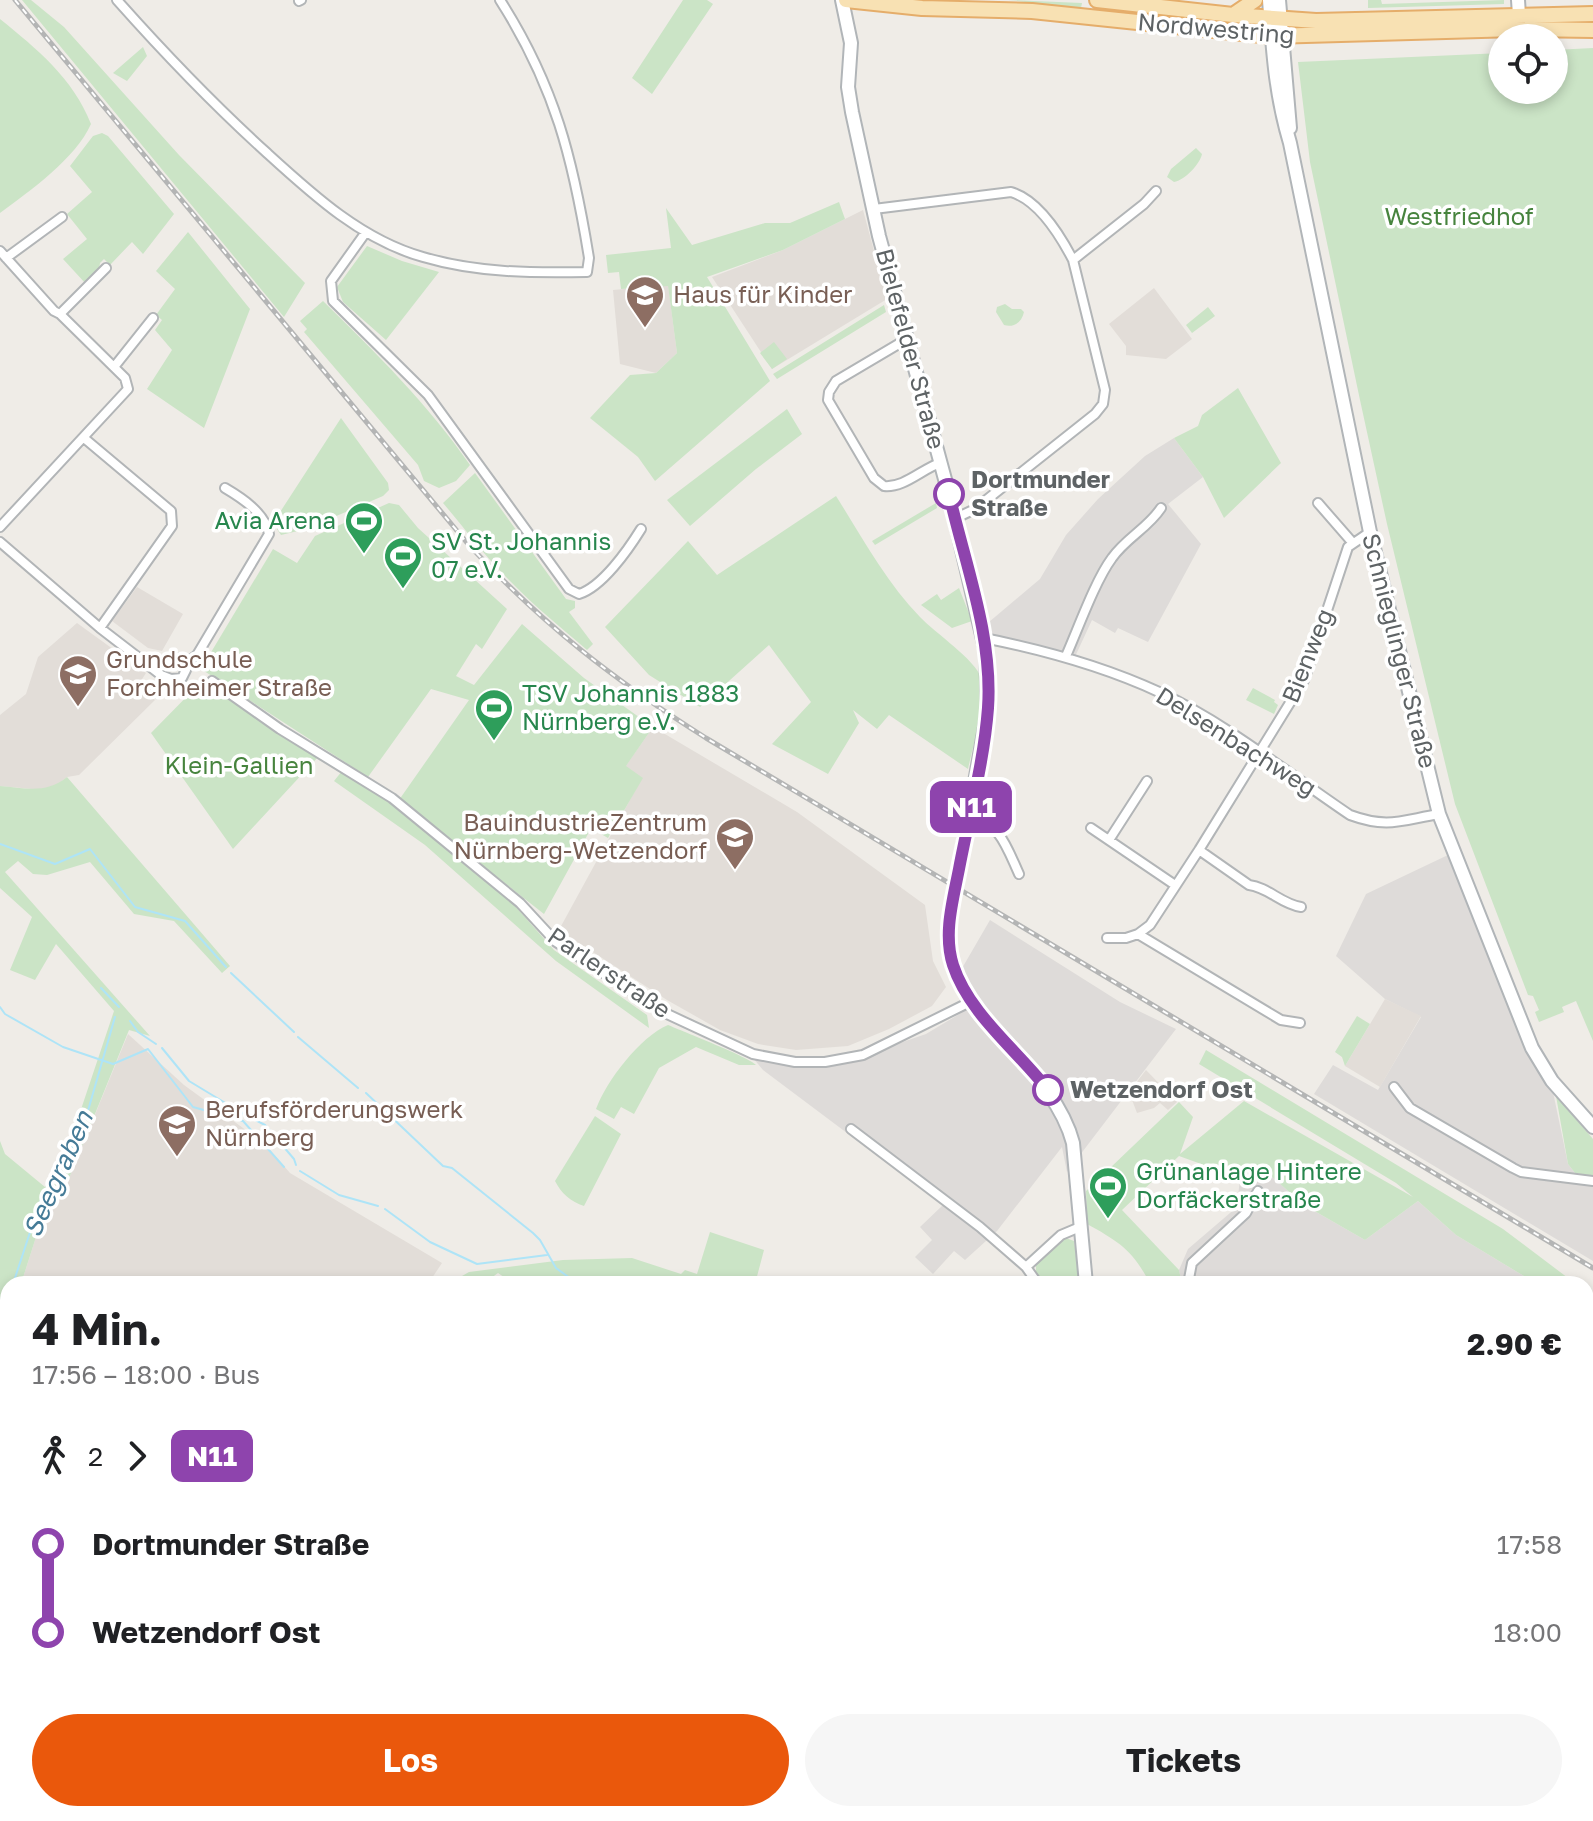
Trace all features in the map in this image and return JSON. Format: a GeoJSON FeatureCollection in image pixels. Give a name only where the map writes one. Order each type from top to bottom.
{"type":"FeatureCollection","features":[{"type":"Feature","properties":{"kind":"main road","name":"Nordwestring"},"geometry":{"type":"LineString","coordinates":[[844,0],[922,8],[1021,10],[1277,36],[1488,30]]}},
{"type":"Feature","properties":{"kind":"main road","name":"Nordwestring"},"geometry":{"type":"LineString","coordinates":[[1097,0],[1276,19],[1356,21],[1519,8],[1593,14]]}},
{"type":"Feature","properties":{"kind":"main road"},"geometry":{"type":"LineString","coordinates":[[1233,15],[1255,0]]}},
{"type":"Feature","properties":{"kind":"main road","name":"Nordwestring"},"geometry":{"type":"LineString","coordinates":[[1568,30],[1593,30]]}},
{"type":"Feature","properties":{"kind":"street"},"geometry":{"type":"LineString","coordinates":[[117,0],[225,116],[296,180],[366,232],[421,257],[466,268],[536,273],[587,272],[589,258],[578,188],[558,116],[537,66],[500,0]]}},
{"type":"Feature","properties":{"kind":"street","name":"Bielefelder Straße"},"geometry":{"type":"LineString","coordinates":[[844,0],[851,52],[848,95],[874,209],[984,638],[988,711],[954,894],[949,948],[956,973],[972,1001],[1044,1085],[1062,1112],[1073,1143],[1085,1276]]}},
{"type":"Feature","properties":{"kind":"street"},"geometry":{"type":"LineString","coordinates":[[1101,18],[1103,0]]}},
{"type":"Feature","properties":{"kind":"street","name":"Schnieglinger Straße"},"geometry":{"type":"LineString","coordinates":[[1269,0],[1276,19]]}},
{"type":"Feature","properties":{"kind":"street","name":"Schnieglinger Straße"},"geometry":{"type":"LineString","coordinates":[[1279,0],[1272,59],[1281,114],[1290,143],[1370,532],[1439,814],[1532,1048],[1552,1081],[1593,1127]]}},
{"type":"Feature","properties":{"kind":"street","name":"Nordwestring"},"geometry":{"type":"LineString","coordinates":[[1498,24],[1519,8]]}},
{"type":"Feature","properties":{"kind":"street"},"geometry":{"type":"LineString","coordinates":[[1073,260],[1156,191]]}},
{"type":"Feature","properties":{"kind":"street"},"geometry":{"type":"LineString","coordinates":[[874,209],[1011,192],[1031,202],[1065,244],[1073,260],[1105,390],[1103,404],[1095,414],[975,509],[954,519]]}},
{"type":"Feature","properties":{"kind":"street"},"geometry":{"type":"LineString","coordinates":[[0,527],[128,389],[125,378],[54,311],[3,254],[62,217]]}},
{"type":"Feature","properties":{"kind":"street"},"geometry":{"type":"LineString","coordinates":[[366,232],[331,281],[333,301],[428,395],[569,589],[579,594],[591,590],[632,544],[641,529]]}},
{"type":"Feature","properties":{"kind":"street"},"geometry":{"type":"LineString","coordinates":[[60,314],[106,268]]}},
{"type":"Feature","properties":{"kind":"street"},"geometry":{"type":"LineString","coordinates":[[114,367],[153,318]]}},
{"type":"Feature","properties":{"kind":"street"},"geometry":{"type":"LineString","coordinates":[[907,339],[836,381],[828,400],[874,478],[884,486],[898,485],[940,463]]}},
{"type":"Feature","properties":{"kind":"street"},"geometry":{"type":"LineString","coordinates":[[84,438],[171,511],[173,516],[172,526],[100,628]]}},
{"type":"Feature","properties":{"kind":"street"},"geometry":{"type":"LineString","coordinates":[[185,664],[197,655],[269,534],[268,527],[246,500],[225,488]]}},
{"type":"Feature","properties":{"kind":"street"},"geometry":{"type":"LineString","coordinates":[[1318,503],[1352,542],[1370,532]]}},
{"type":"Feature","properties":{"kind":"street"},"geometry":{"type":"LineString","coordinates":[[1066,656],[1110,561],[1126,540],[1154,519],[1161,508]]}},
{"type":"Feature","properties":{"kind":"street"},"geometry":{"type":"LineString","coordinates":[[0,542],[100,628],[161,675],[171,679],[182,678],[186,670],[179,658],[146,662]]}},
{"type":"Feature","properties":{"kind":"street","name":"Bienweg"},"geometry":{"type":"LineString","coordinates":[[1138,934],[1150,925],[1304,680],[1345,553],[1352,542]]}},
{"type":"Feature","properties":{"kind":"street","name":"Delsenbachweg"},"geometry":{"type":"LineString","coordinates":[[984,638],[1066,656],[1162,693],[1259,753],[1350,815],[1373,823],[1393,824],[1439,814]]}},
{"type":"Feature","properties":{"kind":"street","name":"Parlerstraße"},"geometry":{"type":"LineString","coordinates":[[212,681],[280,729],[392,798],[520,903],[556,942],[665,1013],[753,1054],[795,1062],[825,1062],[863,1055],[972,1001]]}},
{"type":"Feature","properties":{"kind":"street"},"geometry":{"type":"LineString","coordinates":[[1109,840],[1147,781]]}},
{"type":"Feature","properties":{"kind":"street"},"geometry":{"type":"LineString","coordinates":[[969,816],[982,819],[994,827],[1004,840],[1019,874]]}},
{"type":"Feature","properties":{"kind":"street"},"geometry":{"type":"LineString","coordinates":[[1091,828],[1175,885]]}},
{"type":"Feature","properties":{"kind":"street"},"geometry":{"type":"LineString","coordinates":[[1199,850],[1249,885],[1258,886],[1288,905],[1301,907]]}},
{"type":"Feature","properties":{"kind":"street"},"geometry":{"type":"LineString","coordinates":[[1107,938],[1126,938],[1138,934],[1281,1020],[1300,1023]]}},
{"type":"Feature","properties":{"kind":"street"},"geometry":{"type":"LineString","coordinates":[[1394,1087],[1410,1108],[1521,1172],[1593,1181]]}},
{"type":"Feature","properties":{"kind":"street"},"geometry":{"type":"LineString","coordinates":[[851,1129],[980,1227],[1032,1276]]}},
{"type":"Feature","properties":{"kind":"street"},"geometry":{"type":"LineString","coordinates":[[1190,1276],[1192,1263],[1246,1213],[1258,1191]]}},
{"type":"Feature","properties":{"kind":"street"},"geometry":{"type":"LineString","coordinates":[[1026,1267],[1061,1235],[1080,1227]]}},
{"type":"Feature","properties":{"kind":"shaded area"},"geometry":{"type":"Polygon","coordinates":[[[863,210],[887,299],[772,369],[712,277],[783,250],[863,210]]]}},
{"type":"Feature","properties":{"kind":"shaded area","name":"Haus für Kinder"},"geometry":{"type":"Polygon","coordinates":[[[668,285],[677,353],[656,373],[620,364],[613,290],[668,285]]]}},
{"type":"Feature","properties":{"kind":"shaded area"},"geometry":{"type":"Polygon","coordinates":[[[1154,288],[1192,339],[1166,359],[1126,355],[1126,346],[1109,324],[1154,288]]]}},
{"type":"Feature","properties":{"kind":"shaded area"},"geometry":{"type":"Polygon","coordinates":[[[1174,438],[1203,477],[1168,504],[1201,544],[1148,642],[1118,628],[1115,633],[1092,620],[1073,661],[992,638],[989,622],[1040,579],[1066,535],[1098,499],[1145,456],[1174,438]]]}},
{"type":"Feature","properties":{"kind":"shaded area"},"geometry":{"type":"Polygon","coordinates":[[[137,587],[183,614],[162,651],[148,648],[112,621],[137,587]]]}},
{"type":"Feature","properties":{"kind":"shaded area","name":"Grundschule Forchheimer Straße"},"geometry":{"type":"Polygon","coordinates":[[[77,623],[146,673],[137,687],[155,700],[79,775],[67,777],[56,786],[43,790],[0,786],[0,715],[26,694],[38,657],[77,623]]]}},
{"type":"Feature","properties":{"kind":"shaded area","name":"BauindustrieZentrum Nürnberg-Wetzendorf"},"geometry":{"type":"Polygon","coordinates":[[[653,727],[797,812],[925,905],[933,961],[946,987],[932,1006],[848,1046],[796,1050],[758,1044],[720,1030],[667,1000],[565,934],[560,928],[642,778],[625,767],[653,727]]]}},
{"type":"Feature","properties":{"kind":"shaded area"},"geometry":{"type":"Polygon","coordinates":[[[1448,855],[1533,1065],[1553,1092],[1568,1164],[1575,1173],[1593,1176],[1593,1261],[1314,1094],[1333,1065],[1378,1090],[1421,1017],[1385,999],[1336,956],[1366,894],[1448,855]]]}},
{"type":"Feature","properties":{"kind":"shaded area"},"geometry":{"type":"Polygon","coordinates":[[[990,920],[1120,1002],[1176,1029],[1067,1172],[1062,1147],[997,1231],[965,1260],[954,1251],[933,1274],[915,1257],[932,1240],[920,1227],[943,1205],[763,1070],[753,1058],[833,1066],[926,1034],[966,1010],[961,970],[990,920]]]}},
{"type":"Feature","properties":{"kind":"shaded area"},"geometry":{"type":"Polygon","coordinates":[[[1385,999],[1421,1016],[1380,1087],[1345,1066],[1385,999]]]}},
{"type":"Feature","properties":{"kind":"shaded area","name":"Berufsförderungswerk Nürnberg"},"geometry":{"type":"Polygon","coordinates":[[[128,1034],[184,1085],[265,1144],[290,1173],[442,1263],[433,1276],[24,1276],[44,1212],[67,1183],[128,1034]]]}},
{"type":"Feature","properties":{"kind":"shaded area"},"geometry":{"type":"Polygon","coordinates":[[[1146,1070],[1177,1102],[1168,1110],[1160,1103],[1137,1113],[1129,1092],[1146,1070]]]}},
{"type":"Feature","properties":{"kind":"shaded area"},"geometry":{"type":"Polygon","coordinates":[[[1255,1169],[1270,1175],[1304,1205],[1365,1240],[1418,1201],[1456,1235],[1524,1276],[1180,1276],[1179,1270],[1188,1249],[1237,1207],[1240,1178],[1255,1169]]]}},
{"type":"Feature","properties":{"kind":"green space"},"geometry":{"type":"Polygon","coordinates":[[[22,0],[31,0],[64,27],[179,155],[305,283],[284,317],[22,0]]]}},
{"type":"Feature","properties":{"kind":"green space"},"geometry":{"type":"Polygon","coordinates":[[[683,0],[707,0],[713,4],[652,94],[632,78],[683,0]]]}},
{"type":"Feature","properties":{"kind":"green space"},"geometry":{"type":"Polygon","coordinates":[[[1008,0],[1082,3],[1081,8],[1008,0]]]}},
{"type":"Feature","properties":{"kind":"green space"},"geometry":{"type":"Polygon","coordinates":[[[1368,0],[1381,0],[1382,4],[1504,0],[1504,4],[1368,8],[1368,0]]]}},
{"type":"Feature","properties":{"kind":"green space"},"geometry":{"type":"Polygon","coordinates":[[[0,19],[64,78],[91,124],[64,161],[0,213],[0,19]]]}},
{"type":"Feature","properties":{"kind":"green space"},"geometry":{"type":"Polygon","coordinates":[[[143,47],[147,56],[127,81],[113,73],[143,47]]]}},
{"type":"Feature","properties":{"kind":"green space","name":"Westfriedhof"},"geometry":{"type":"Polygon","coordinates":[[[1593,48],[1593,1041],[1576,1001],[1562,1007],[1564,1012],[1539,1022],[1535,1012],[1539,1010],[1533,996],[1528,995],[1455,804],[1360,400],[1310,162],[1298,62],[1488,54],[1488,104],[1568,104],[1568,49],[1593,48]]]}},
{"type":"Feature","properties":{"kind":"green space"},"geometry":{"type":"Polygon","coordinates":[[[102,133],[108,136],[174,214],[143,254],[132,242],[110,265],[104,259],[86,284],[63,259],[87,239],[67,214],[92,192],[70,166],[93,136],[102,133]]]}},
{"type":"Feature","properties":{"kind":"green space"},"geometry":{"type":"Polygon","coordinates":[[[1196,148],[1202,154],[1191,171],[1174,182],[1167,177],[1171,169],[1196,148]]]}},
{"type":"Feature","properties":{"kind":"green space"},"geometry":{"type":"Polygon","coordinates":[[[839,202],[845,219],[783,250],[707,277],[770,381],[655,481],[638,457],[590,418],[630,375],[656,373],[677,353],[668,286],[621,289],[619,272],[608,273],[606,255],[671,248],[666,208],[692,245],[765,223],[790,223],[839,202]]]}},
{"type":"Feature","properties":{"kind":"green space"},"geometry":{"type":"Polygon","coordinates":[[[188,232],[250,309],[204,428],[147,389],[172,350],[155,330],[162,320],[156,315],[175,289],[156,271],[188,232]]]}},
{"type":"Feature","properties":{"kind":"green space"},"geometry":{"type":"Polygon","coordinates":[[[367,246],[439,272],[386,340],[343,302],[337,287],[367,246]]]}},
{"type":"Feature","properties":{"kind":"green space"},"geometry":{"type":"Polygon","coordinates":[[[323,301],[401,380],[454,443],[470,465],[456,481],[439,488],[424,481],[418,465],[304,332],[307,329],[300,321],[323,301]]]}},
{"type":"Feature","properties":{"kind":"green space"},"geometry":{"type":"Polygon","coordinates":[[[1005,304],[1024,312],[1021,319],[1011,326],[1004,325],[996,312],[997,307],[1005,304]]]}},
{"type":"Feature","properties":{"kind":"green space"},"geometry":{"type":"Polygon","coordinates":[[[884,305],[886,312],[777,379],[773,374],[884,305]]]}},
{"type":"Feature","properties":{"kind":"green space"},"geometry":{"type":"Polygon","coordinates":[[[1208,307],[1215,316],[1192,333],[1186,325],[1208,307]]]}},
{"type":"Feature","properties":{"kind":"green space"},"geometry":{"type":"Polygon","coordinates":[[[774,342],[787,359],[772,369],[760,353],[774,342]]]}},
{"type":"Feature","properties":{"kind":"green space"},"geometry":{"type":"Polygon","coordinates":[[[1238,388],[1281,463],[1224,518],[1203,477],[1174,438],[1198,426],[1202,415],[1238,388]]]}},
{"type":"Feature","properties":{"kind":"green space"},"geometry":{"type":"Polygon","coordinates":[[[787,409],[802,434],[690,526],[667,500],[787,409]]]}},
{"type":"Feature","properties":{"kind":"green space"},"geometry":{"type":"Polygon","coordinates":[[[341,418],[388,483],[389,490],[383,496],[306,529],[281,535],[273,523],[341,418]]]}},
{"type":"Feature","properties":{"kind":"green space"},"geometry":{"type":"Polygon","coordinates":[[[475,473],[566,599],[575,601],[575,608],[569,612],[593,644],[587,650],[503,573],[443,503],[475,473]]]}},
{"type":"Feature","properties":{"kind":"green space"},"geometry":{"type":"Polygon","coordinates":[[[836,496],[896,589],[978,671],[982,699],[968,769],[889,715],[877,729],[853,710],[859,723],[828,774],[772,744],[811,702],[769,645],[700,707],[649,675],[605,627],[688,541],[717,575],[836,496]]]}},
{"type":"Feature","properties":{"kind":"green space"},"geometry":{"type":"Polygon","coordinates":[[[389,503],[399,505],[418,528],[507,609],[482,649],[476,644],[456,676],[474,685],[522,624],[584,678],[653,727],[626,766],[643,778],[608,838],[589,827],[544,914],[399,800],[469,700],[431,689],[368,777],[201,669],[273,549],[297,563],[315,536],[389,503]]]}},
{"type":"Feature","properties":{"kind":"green space"},"geometry":{"type":"Polygon","coordinates":[[[936,503],[937,508],[875,545],[872,541],[936,503]]]}},
{"type":"Feature","properties":{"kind":"green space"},"geometry":{"type":"Polygon","coordinates":[[[959,588],[972,621],[952,628],[921,605],[937,594],[941,600],[959,588]]]}},
{"type":"Feature","properties":{"kind":"green space","name":"Klein-Gallien"},"geometry":{"type":"Polygon","coordinates":[[[203,680],[318,757],[233,849],[151,733],[203,680]]]}},
{"type":"Feature","properties":{"kind":"green space"},"geometry":{"type":"Polygon","coordinates":[[[1253,688],[1275,700],[1278,705],[1274,714],[1246,700],[1253,688]]]}},
{"type":"Feature","properties":{"kind":"green space"},"geometry":{"type":"Polygon","coordinates":[[[342,771],[373,790],[508,898],[554,950],[647,1015],[649,1028],[556,961],[425,845],[334,781],[342,771]]]}},
{"type":"Feature","properties":{"kind":"green space"},"geometry":{"type":"Polygon","coordinates":[[[67,777],[230,966],[222,973],[174,921],[134,914],[90,862],[47,875],[33,874],[18,861],[5,872],[150,1036],[129,1030],[67,1183],[44,1212],[24,1276],[0,1276],[0,1141],[5,1154],[45,1187],[63,1163],[114,1011],[56,944],[35,980],[10,970],[32,917],[0,888],[0,786],[43,788],[67,777]]]}},
{"type":"Feature","properties":{"kind":"green space"},"geometry":{"type":"Polygon","coordinates":[[[1357,1016],[1370,1024],[1345,1066],[1342,1057],[1335,1052],[1357,1016]]]}},
{"type":"Feature","properties":{"kind":"green space"},"geometry":{"type":"Polygon","coordinates":[[[668,1025],[756,1065],[739,1065],[696,1047],[659,1068],[634,1114],[621,1107],[614,1119],[596,1109],[608,1085],[636,1049],[668,1025]]]}},
{"type":"Feature","properties":{"kind":"green space"},"geometry":{"type":"Polygon","coordinates":[[[1206,1050],[1503,1229],[1565,1276],[1524,1276],[1456,1235],[1418,1201],[1365,1240],[1304,1205],[1270,1175],[1255,1169],[1240,1178],[1179,1156],[1122,1210],[1179,1270],[1180,1276],[1145,1276],[1124,1248],[1087,1224],[1086,1191],[1179,1102],[1193,1117],[1180,1154],[1244,1101],[1413,1197],[1396,1183],[1199,1064],[1206,1050]]]}},
{"type":"Feature","properties":{"kind":"green space"},"geometry":{"type":"Polygon","coordinates":[[[1556,1096],[1593,1139],[1593,1176],[1575,1173],[1568,1164],[1556,1096]]]}},
{"type":"Feature","properties":{"kind":"green space"},"geometry":{"type":"Polygon","coordinates":[[[595,1116],[621,1134],[584,1206],[567,1196],[555,1181],[595,1116]]]}},
{"type":"Feature","properties":{"kind":"green space"},"geometry":{"type":"Polygon","coordinates":[[[710,1232],[764,1250],[757,1276],[502,1276],[498,1273],[494,1276],[462,1276],[469,1272],[563,1260],[632,1258],[681,1274],[685,1270],[697,1274],[710,1232]]]}},
{"type":"Feature","properties":{"kind":"green space"},"geometry":{"type":"Polygon","coordinates":[[[1066,1238],[1074,1241],[1079,1276],[1039,1276],[1036,1264],[1066,1238]]]}},
{"type":"Feature","properties":{"kind":"waterway"},"geometry":{"type":"LineString","coordinates":[[0,844],[55,864],[90,849],[135,907],[185,921],[226,967]]}},
{"type":"Feature","properties":{"kind":"waterway"},"geometry":{"type":"LineString","coordinates":[[231,973],[294,1032]]}},
{"type":"Feature","properties":{"kind":"waterway"},"geometry":{"type":"LineString","coordinates":[[101,988],[119,1007]]}},
{"type":"Feature","properties":{"kind":"waterway"},"geometry":{"type":"LineString","coordinates":[[0,1007],[5,1014],[63,1047],[113,1064],[148,1049],[193,1107],[243,1121],[284,1167]]}},
{"type":"Feature","properties":{"kind":"waterway","name":"Seegraben"},"geometry":{"type":"LineString","coordinates":[[16,1276],[40,1202],[61,1170],[85,1121],[115,1017]]}},
{"type":"Feature","properties":{"kind":"waterway"},"geometry":{"type":"LineString","coordinates":[[130,1021],[138,1032],[156,1044]]}},
{"type":"Feature","properties":{"kind":"waterway"},"geometry":{"type":"LineString","coordinates":[[298,1037],[358,1088]]}},
{"type":"Feature","properties":{"kind":"waterway"},"geometry":{"type":"LineString","coordinates":[[162,1048],[189,1081],[232,1107]]}},
{"type":"Feature","properties":{"kind":"waterway"},"geometry":{"type":"LineString","coordinates":[[366,1093],[443,1166],[452,1168],[533,1233],[556,1268],[567,1276]]}},
{"type":"Feature","properties":{"kind":"waterway"},"geometry":{"type":"LineString","coordinates":[[238,1111],[265,1125],[296,1165]]}},
{"type":"Feature","properties":{"kind":"waterway"},"geometry":{"type":"LineString","coordinates":[[300,1171],[339,1195],[378,1206]]}},
{"type":"Feature","properties":{"kind":"waterway"},"geometry":{"type":"LineString","coordinates":[[385,1209],[430,1242],[477,1264],[547,1255]]}},
{"type":"Feature","properties":{"kind":"railway"},"geometry":{"type":"LineString","coordinates":[[15,0],[468,544],[524,600],[581,650],[706,738],[1593,1268]]}},
{"type":"Feature","properties":{"kind":"bus line","name":"N11"},"geometry":{"type":"LineString","coordinates":[[949,494],[982,630],[988,699],[986,725],[954,894],[949,948],[956,973],[972,1001],[1048,1090]]}},
{"type":"Feature","properties":{"kind":"place","name":"Haus für Kinder"},"geometry":{"type":"Point","coordinates":[645,329]}},
{"type":"Feature","properties":{"kind":"place","name":"Dortmunder Straße"},"geometry":{"type":"Point","coordinates":[949,494]}},
{"type":"Feature","properties":{"kind":"place","name":"Avia Arena"},"geometry":{"type":"Point","coordinates":[364,555]}},
{"type":"Feature","properties":{"kind":"place","name":"SV St. Johannis 07 e.V."},"geometry":{"type":"Point","coordinates":[403,590]}},
{"type":"Feature","properties":{"kind":"place","name":"Grundschule Forchheimer Straße"},"geometry":{"type":"Point","coordinates":[78,708]}},
{"type":"Feature","properties":{"kind":"place","name":"TSV Johannis 1883 Nürnberg e.V."},"geometry":{"type":"Point","coordinates":[494,742]}},
{"type":"Feature","properties":{"kind":"place","name":"BauindustrieZentrum Nürnberg-Wetzendorf"},"geometry":{"type":"Point","coordinates":[735,871]}},
{"type":"Feature","properties":{"kind":"place","name":"Wetzendorf Ost"},"geometry":{"type":"Point","coordinates":[1048,1090]}},
{"type":"Feature","properties":{"kind":"place","name":"Berufsförderungswerk Nürnberg"},"geometry":{"type":"Point","coordinates":[177,1158]}},
{"type":"Feature","properties":{"kind":"place","name":"Grünanlage Hintere Dorfäckerstraße"},"geometry":{"type":"Point","coordinates":[1108,1220]}}]}
